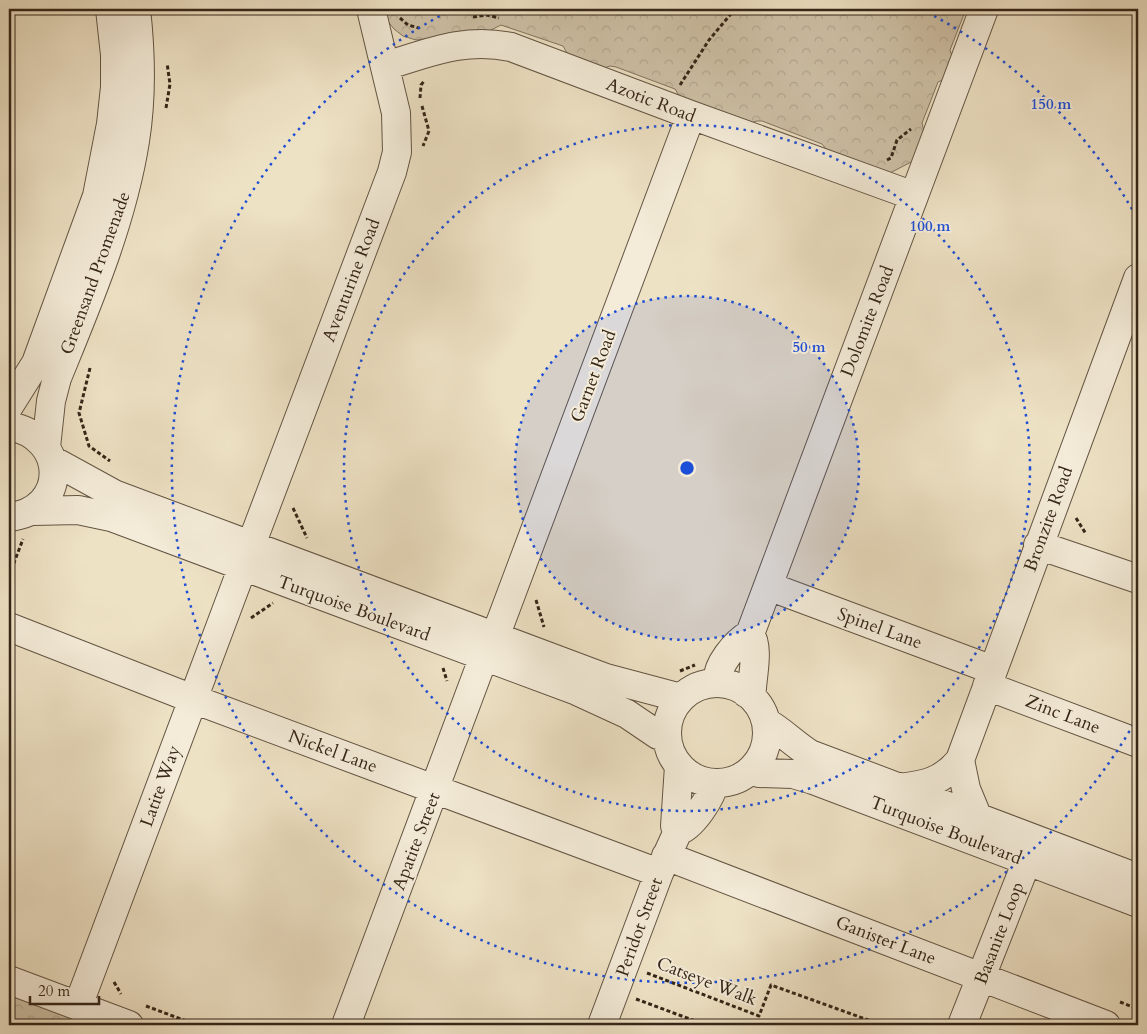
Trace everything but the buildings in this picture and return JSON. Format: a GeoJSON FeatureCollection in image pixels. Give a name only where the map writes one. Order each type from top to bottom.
{"type":"FeatureCollection","features":[{"type":"Feature","properties":{"kind":"street","name":"Greensand Promenade"},"geometry":{"type":"LineString","coordinates":[[9,406],[36,363],[97,196],[116,87],[110,9]]}},
{"type":"Feature","properties":{"kind":"street","name":"Greensand Promenade"},"geometry":{"type":"LineString","coordinates":[[20,522],[43,501],[51,489],[54,474],[49,454],[51,401],[56,378],[112,235],[129,172],[139,107],[140,54],[136,9]]}},
{"type":"Feature","properties":{"kind":"street","name":"Dolomite Road"},"geometry":{"type":"LineString","coordinates":[[718,683],[719,668],[743,638],[750,634],[984,9]]}},
{"type":"Feature","properties":{"kind":"street","name":"Aventurine Road"},"geometry":{"type":"LineString","coordinates":[[243,566],[392,172],[397,152],[398,131],[396,114],[384,66],[384,11]]}},
{"type":"Feature","properties":{"kind":"street","name":"Azotic Road"},"geometry":{"type":"LineString","coordinates":[[384,66],[459,44],[480,43],[500,45],[914,196]]}},
{"type":"Feature","properties":{"kind":"street","name":"Garnet Road"},"geometry":{"type":"LineString","coordinates":[[485,657],[504,612],[691,115]]}},
{"type":"Feature","properties":{"kind":"street","name":"Bronzite Road"},"geometry":{"type":"LineString","coordinates":[[898,788],[919,786],[942,777],[948,774],[960,760],[1038,544],[1138,278]]}},
{"type":"Feature","properties":{"kind":"street","name":"Turquoise Boulevard"},"geometry":{"type":"LineString","coordinates":[[9,426],[30,433],[49,454],[114,494],[243,566]]}},
{"type":"Feature","properties":{"kind":"street","name":"Turquoise Boulevard"},"geometry":{"type":"LineString","coordinates":[[20,522],[63,509],[92,511],[577,691],[627,714],[658,735],[667,736]]}},
{"type":"Feature","properties":{"kind":"street"},"geometry":{"type":"LineString","coordinates":[[1038,544],[1138,580]]}},
{"type":"Feature","properties":{"kind":"street","name":"Latite Way"},"geometry":{"type":"LineString","coordinates":[[78,1006],[243,566]]}},
{"type":"Feature","properties":{"kind":"street","name":"Spinel Lane"},"geometry":{"type":"LineString","coordinates":[[768,586],[990,678]]}},
{"type":"Feature","properties":{"kind":"street","name":"Nickel Lane"},"geometry":{"type":"LineString","coordinates":[[9,627],[193,699],[436,789],[662,865]]}},
{"type":"Feature","properties":{"kind":"street","name":"Dolomite Road"},"geometry":{"type":"LineString","coordinates":[[746,692],[752,688],[753,678],[754,640],[750,634]]}},
{"type":"Feature","properties":{"kind":"street","name":"Turquoise Boulevard"},"geometry":{"type":"LineString","coordinates":[[485,657],[606,678],[681,698]]}},
{"type":"Feature","properties":{"kind":"street","name":"Apatite Street"},"geometry":{"type":"LineString","coordinates":[[346,1025],[485,657]]}},
{"type":"Feature","properties":{"kind":"street","name":"Zinc Lane"},"geometry":{"type":"LineString","coordinates":[[990,678],[1138,742]]}},
{"type":"Feature","properties":{"kind":"street"},"geometry":{"type":"LineString","coordinates":[[718,683],[728,684],[746,692],[758,706],[766,722],[767,739],[762,755],[752,769],[734,780],[714,783],[695,778],[679,766],[670,750],[667,736],[668,720],[673,708],[681,698],[698,687],[718,683]]}},
{"type":"Feature","properties":{"kind":"street","name":"Turquoise Boulevard"},"geometry":{"type":"LineString","coordinates":[[766,722],[779,729],[792,742],[810,754],[978,818],[1031,850],[1138,903]]}},
{"type":"Feature","properties":{"kind":"street"},"geometry":{"type":"LineString","coordinates":[[960,760],[966,789],[978,818]]}},
{"type":"Feature","properties":{"kind":"street","name":"Peridot Street"},"geometry":{"type":"LineString","coordinates":[[678,831],[675,826],[679,766]]}},
{"type":"Feature","properties":{"kind":"street","name":"Turquoise Boulevard"},"geometry":{"type":"LineString","coordinates":[[752,769],[759,773],[793,774],[1031,850],[1138,878]]}},
{"type":"Feature","properties":{"kind":"street","name":"Peridot Street"},"geometry":{"type":"LineString","coordinates":[[602,1025],[662,865],[678,831],[685,829],[712,793],[714,783]]}},
{"type":"Feature","properties":{"kind":"street","name":"Basanite Loop"},"geometry":{"type":"LineString","coordinates":[[962,1025],[1031,850]]}},
{"type":"Feature","properties":{"kind":"street","name":"Ganister Lane"},"geometry":{"type":"LineString","coordinates":[[662,865],[982,977],[1106,1025]]}},
{"type":"Feature","properties":{"kind":"street"},"geometry":{"type":"LineString","coordinates":[[9,980],[78,1006],[135,1015]]}},
{"type":"Feature","properties":{"kind":"path"},"geometry":{"type":"LineString","coordinates":[[680,85],[709,40],[735,9]]}},
{"type":"Feature","properties":{"kind":"path"},"geometry":{"type":"LineString","coordinates":[[1120,9],[1138,16]]}},
{"type":"Feature","properties":{"kind":"path"},"geometry":{"type":"LineString","coordinates":[[384,11],[421,29]]}},
{"type":"Feature","properties":{"kind":"path"},"geometry":{"type":"LineString","coordinates":[[466,20],[487,15],[507,21]]}},
{"type":"Feature","properties":{"kind":"path"},"geometry":{"type":"LineString","coordinates":[[166,56],[170,84],[166,111]]}},
{"type":"Feature","properties":{"kind":"path"},"geometry":{"type":"LineString","coordinates":[[422,150],[428,131],[420,97],[421,85],[430,75]]}},
{"type":"Feature","properties":{"kind":"path"},"geometry":{"type":"LineString","coordinates":[[671,82],[688,88]]}},
{"type":"Feature","properties":{"kind":"path"},"geometry":{"type":"LineString","coordinates":[[883,160],[891,158],[897,140],[916,125]]}},
{"type":"Feature","properties":{"kind":"path"},"geometry":{"type":"LineString","coordinates":[[92,361],[79,413],[89,446],[114,464]]}},
{"type":"Feature","properties":{"kind":"path"},"geometry":{"type":"LineString","coordinates":[[291,505],[305,538]]}},
{"type":"Feature","properties":{"kind":"path"},"geometry":{"type":"LineString","coordinates":[[1075,516],[1089,539]]}},
{"type":"Feature","properties":{"kind":"path"},"geometry":{"type":"LineString","coordinates":[[9,576],[23,539],[20,522]]}},
{"type":"Feature","properties":{"kind":"path"},"geometry":{"type":"LineString","coordinates":[[296,534],[314,541]]}},
{"type":"Feature","properties":{"kind":"path"},"geometry":{"type":"LineString","coordinates":[[243,566],[275,602],[248,620]]}},
{"type":"Feature","properties":{"kind":"path"},"geometry":{"type":"LineString","coordinates":[[534,594],[544,627]]}},
{"type":"Feature","properties":{"kind":"path"},"geometry":{"type":"LineString","coordinates":[[504,612],[553,630]]}},
{"type":"Feature","properties":{"kind":"path"},"geometry":{"type":"LineString","coordinates":[[442,663],[485,657]]}},
{"type":"Feature","properties":{"kind":"path","name":"Catseye Walk"},"geometry":{"type":"LineString","coordinates":[[644,972],[760,1016],[772,986],[882,1025]]}},
{"type":"Feature","properties":{"kind":"path"},"geometry":{"type":"LineString","coordinates":[[112,977],[123,997]]}},
{"type":"Feature","properties":{"kind":"path"},"geometry":{"type":"LineString","coordinates":[[634,998],[706,1025]]}},
{"type":"Feature","properties":{"kind":"path"},"geometry":{"type":"LineString","coordinates":[[135,1015],[197,1025]]}},
{"type":"Feature","properties":{"kind":"green space"},"geometry":{"type":"Polygon","coordinates":[[[384,9],[966,9],[950,50],[954,62],[947,78],[938,82],[922,123],[925,136],[913,161],[890,173],[827,150],[822,144],[762,121],[747,124],[681,99],[675,89],[616,67],[610,66],[601,69],[570,58],[563,46],[501,25],[487,32],[416,40],[403,36],[394,29],[386,19],[384,9]]]}},
{"type":"Feature","properties":{"kind":"green space"},"geometry":{"type":"Polygon","coordinates":[[[9,992],[98,1025],[9,1025],[9,992]]]}}]}
